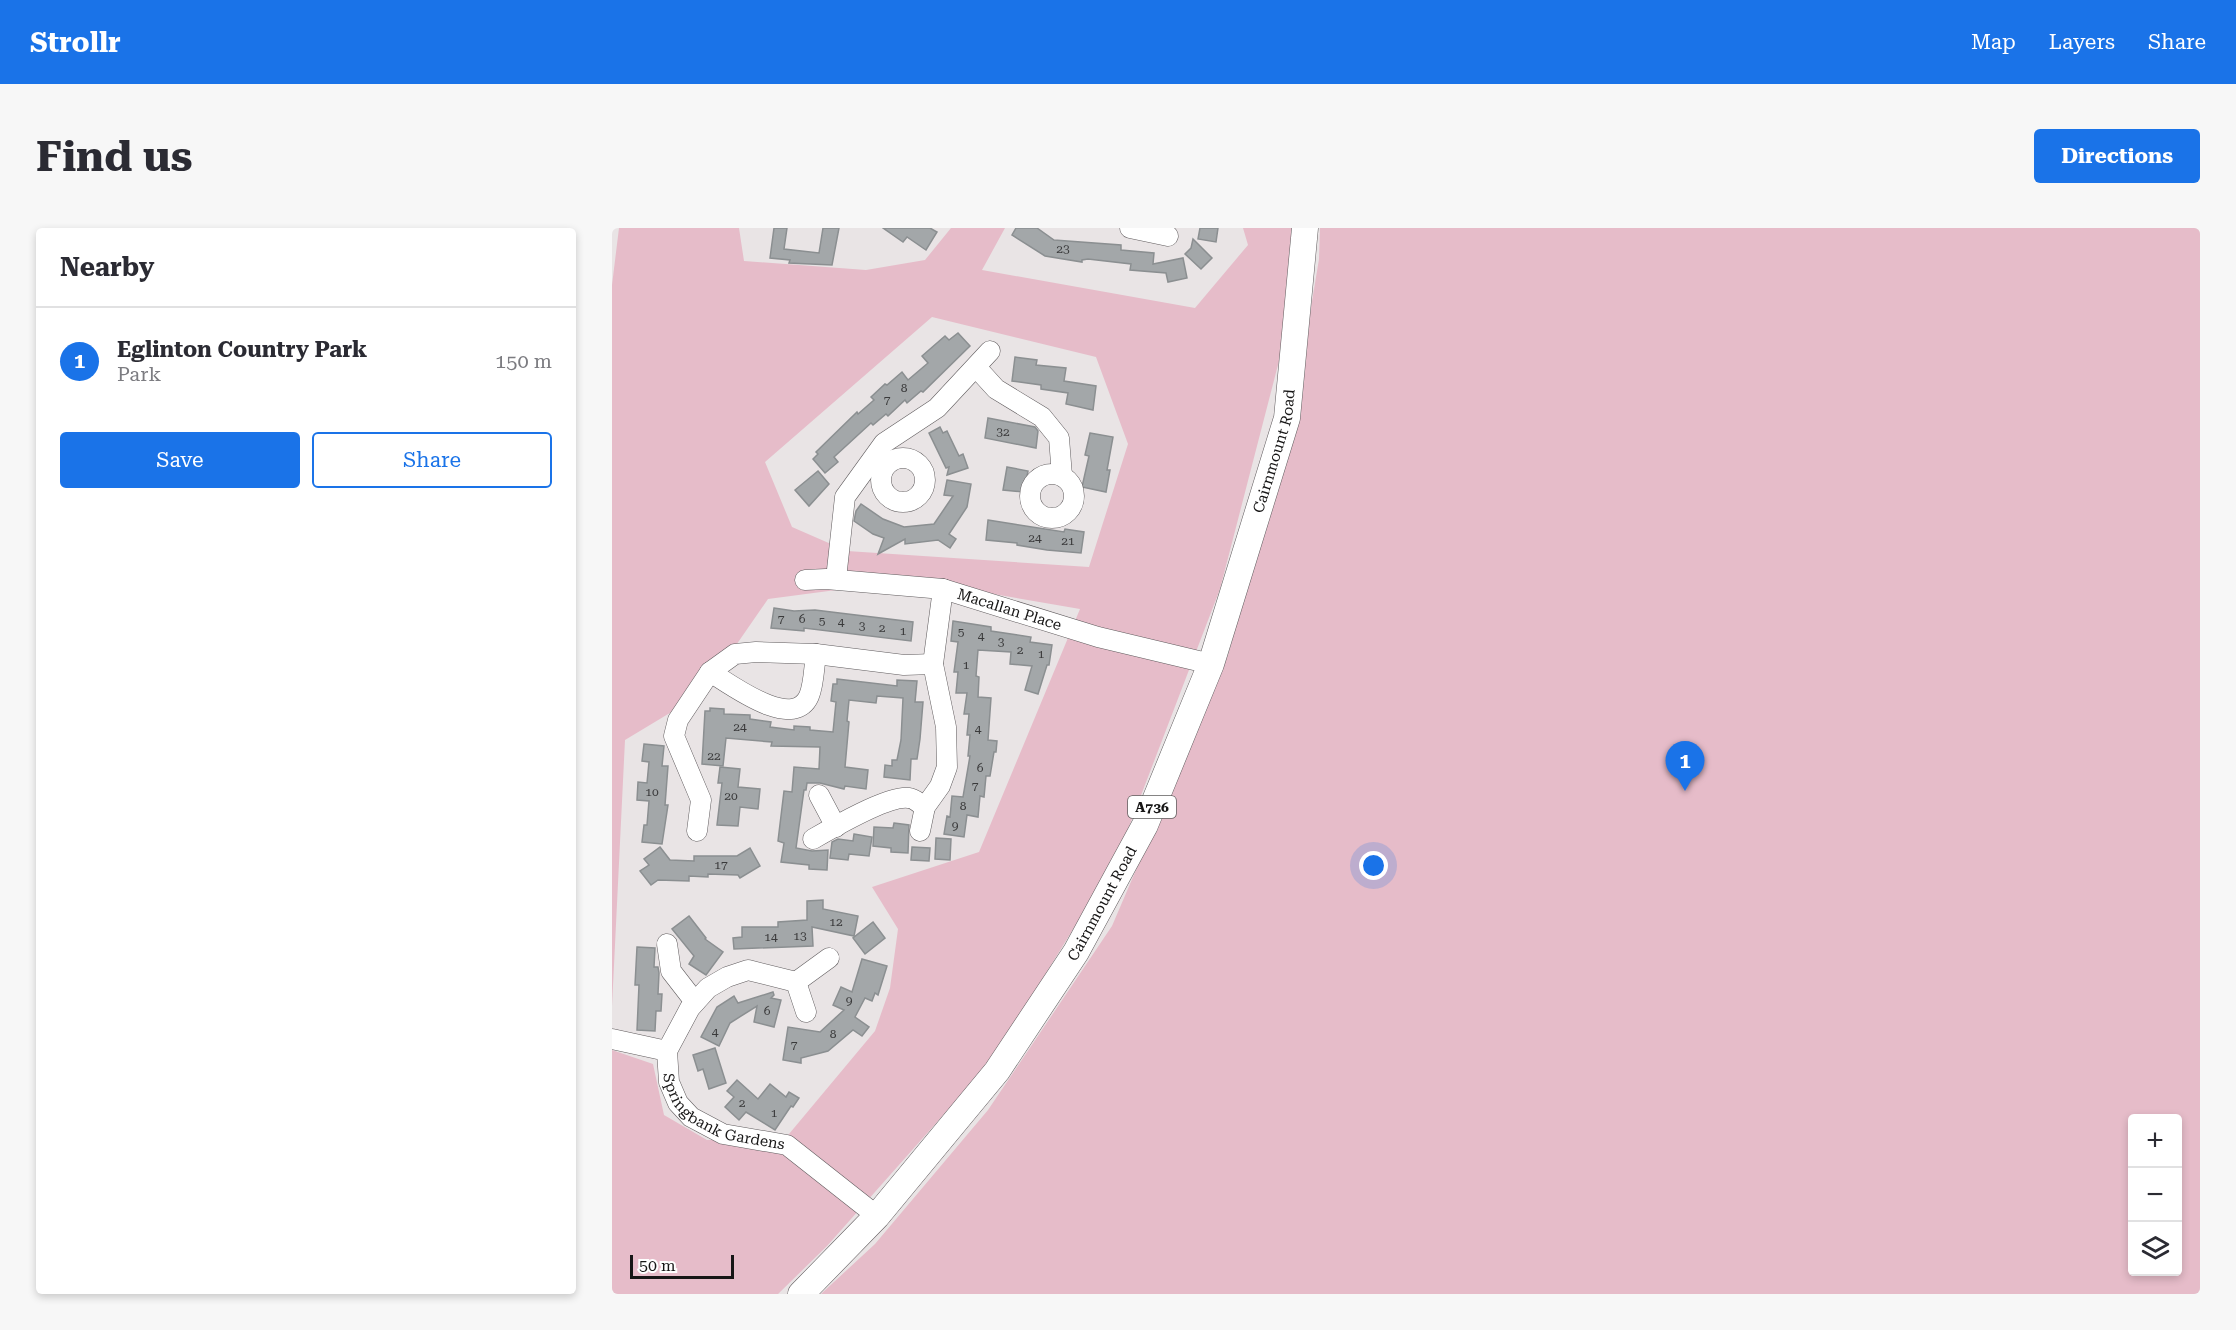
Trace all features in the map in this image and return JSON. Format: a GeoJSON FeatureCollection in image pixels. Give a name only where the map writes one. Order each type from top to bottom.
{"type":"FeatureCollection","features":[{"type":"Feature","properties":{"kind":"main road","name":"Cairnmount Road"},"geometry":{"type":"LineString","coordinates":[[801,1294],[877,1216],[998,1071],[1076,951],[1145,825],[1211,664],[1287,418],[1305,228]]}},
{"type":"Feature","properties":{"kind":"street"},"geometry":{"type":"LineString","coordinates":[[1130,228],[1168,236]]}},
{"type":"Feature","properties":{"kind":"street"},"geometry":{"type":"LineString","coordinates":[[836,579],[845,497],[889,451],[938,408],[990,351]]}},
{"type":"Feature","properties":{"kind":"street"},"geometry":{"type":"LineString","coordinates":[[976,367],[996,388],[1042,417],[1059,438],[1062,477]]}},
{"type":"Feature","properties":{"kind":"street","name":"Macallan Place"},"geometry":{"type":"LineString","coordinates":[[805,580],[836,579],[943,588],[1098,637],[1211,664]]}},
{"type":"Feature","properties":{"kind":"street"},"geometry":{"type":"LineString","coordinates":[[920,831],[925,807],[940,786],[947,767],[946,727],[933,664],[943,588]]}},
{"type":"Feature","properties":{"kind":"street"},"geometry":{"type":"LineString","coordinates":[[698,831],[701,800],[674,736],[678,720],[710,672],[735,654],[756,652],[816,654],[904,665],[933,664]]}},
{"type":"Feature","properties":{"kind":"street"},"geometry":{"type":"LineString","coordinates":[[710,672],[765,704],[779,709],[796,708],[804,704],[809,695],[816,654]]}},
{"type":"Feature","properties":{"kind":"street"},"geometry":{"type":"LineString","coordinates":[[819,795],[836,826]]}},
{"type":"Feature","properties":{"kind":"street"},"geometry":{"type":"LineString","coordinates":[[813,839],[860,814],[900,798],[911,798],[925,807]]}},
{"type":"Feature","properties":{"kind":"street"},"geometry":{"type":"LineString","coordinates":[[667,944],[671,971],[695,1002]]}},
{"type":"Feature","properties":{"kind":"street"},"geometry":{"type":"LineString","coordinates":[[806,1012],[796,982],[829,958]]}},
{"type":"Feature","properties":{"kind":"street","name":"Springbank Gardens"},"geometry":{"type":"LineString","coordinates":[[796,982],[748,970],[717,981],[695,1002],[667,1051],[669,1082],[678,1102],[691,1117],[723,1134],[787,1145],[877,1216]]}},
{"type":"Feature","properties":{"kind":"street"},"geometry":{"type":"LineString","coordinates":[[612,1039],[667,1051]]}},
{"type":"Feature","properties":{"kind":"shaded area"},"geometry":{"type":"Polygon","coordinates":[[[619,228],[739,228],[744,261],[866,270],[925,260],[951,228],[1005,228],[982,270],[1195,308],[1248,245],[1243,228],[1292,228],[1287,330],[1220,589],[1117,858],[993,1059],[827,1246],[778,1294],[612,1294],[612,1050],[653,1064],[664,1115],[707,1140],[784,1140],[875,1031],[890,988],[898,929],[872,887],[979,852],[1080,609],[912,580],[768,599],[703,693],[625,740],[612,1006],[612,285],[619,228]],[[932,317],[765,462],[792,527],[847,551],[1089,567],[1128,444],[1096,357],[932,317]]]}},
{"type":"Feature","properties":{"kind":"shaded area"},"geometry":{"type":"Polygon","coordinates":[[[1320,228],[2200,228],[2200,1294],[821,1294],[875,1244],[988,1110],[1112,926],[1228,655],[1277,478],[1301,368],[1319,259],[1320,228]]]}},
{"type":"Feature","properties":{"kind":"building"},"geometry":{"type":"Polygon","coordinates":[[[774,228],[787,228],[784,249],[819,253],[823,228],[839,228],[832,265],[789,263],[790,260],[770,258],[774,228]]]}},
{"type":"Feature","properties":{"kind":"building"},"geometry":{"type":"Polygon","coordinates":[[[883,228],[930,228],[937,232],[926,250],[907,237],[903,242],[883,228]]]}},
{"type":"Feature","properties":{"kind":"building"},"geometry":{"type":"Polygon","coordinates":[[[1016,228],[1037,228],[1054,240],[1121,245],[1121,250],[1154,253],[1153,264],[1183,258],[1187,278],[1168,282],[1166,273],[1130,270],[1131,264],[1088,259],[1082,262],[1045,256],[1012,235],[1016,228]]]}},
{"type":"Feature","properties":{"kind":"building"},"geometry":{"type":"Polygon","coordinates":[[[1200,228],[1218,228],[1216,242],[1198,239],[1200,228]]]}},
{"type":"Feature","properties":{"kind":"building"},"geometry":{"type":"Polygon","coordinates":[[[1193,239],[1212,258],[1201,269],[1185,254],[1191,248],[1193,239]]]}},
{"type":"Feature","properties":{"kind":"building"},"geometry":{"type":"Polygon","coordinates":[[[958,333],[970,346],[923,392],[921,391],[907,403],[905,400],[888,416],[886,414],[873,425],[871,423],[834,457],[838,462],[825,473],[813,459],[818,454],[816,452],[857,412],[858,414],[874,400],[871,397],[885,384],[887,385],[902,372],[908,380],[928,363],[922,356],[945,336],[949,340],[958,333]]]}},
{"type":"Feature","properties":{"kind":"building"},"geometry":{"type":"Polygon","coordinates":[[[1015,357],[1037,360],[1036,365],[1066,368],[1064,381],[1096,386],[1093,410],[1066,404],[1068,393],[1041,389],[1041,385],[1012,381],[1015,357]]]}},
{"type":"Feature","properties":{"kind":"building"},"geometry":{"type":"Polygon","coordinates":[[[988,418],[1035,427],[1038,431],[1036,448],[985,438],[988,418]]]}},
{"type":"Feature","properties":{"kind":"building"},"geometry":{"type":"Polygon","coordinates":[[[940,427],[943,433],[947,431],[959,456],[963,454],[968,468],[947,475],[949,467],[946,468],[929,433],[940,427]]]}},
{"type":"Feature","properties":{"kind":"building"},"geometry":{"type":"Polygon","coordinates":[[[1090,433],[1113,437],[1106,492],[1082,487],[1089,456],[1085,455],[1090,433]]]}},
{"type":"Feature","properties":{"kind":"building"},"geometry":{"type":"Polygon","coordinates":[[[1007,467],[1028,471],[1024,492],[1003,490],[1007,467]]]}},
{"type":"Feature","properties":{"kind":"building"},"geometry":{"type":"Polygon","coordinates":[[[818,471],[829,484],[809,506],[795,490],[818,471]]]}},
{"type":"Feature","properties":{"kind":"building"},"geometry":{"type":"Polygon","coordinates":[[[947,480],[971,484],[967,507],[949,534],[956,539],[950,548],[938,540],[905,544],[905,539],[878,554],[884,538],[873,534],[854,521],[856,511],[861,504],[883,519],[904,527],[934,524],[953,496],[944,495],[947,480]]]}},
{"type":"Feature","properties":{"kind":"building"},"geometry":{"type":"Polygon","coordinates":[[[988,520],[1064,532],[1065,529],[1084,532],[1081,553],[986,540],[988,520]]]}},
{"type":"Feature","properties":{"kind":"building"},"geometry":{"type":"Polygon","coordinates":[[[774,608],[794,611],[815,610],[913,622],[911,641],[804,628],[804,631],[771,628],[774,608]]]}},
{"type":"Feature","properties":{"kind":"building"},"geometry":{"type":"Polygon","coordinates":[[[953,621],[991,627],[991,631],[1031,637],[1030,642],[1052,645],[1049,665],[1047,665],[1038,694],[1025,690],[1032,666],[1010,664],[1011,652],[978,650],[976,676],[979,677],[978,697],[991,698],[988,740],[997,741],[990,776],[986,776],[984,797],[980,796],[978,817],[967,815],[964,837],[944,834],[947,816],[950,817],[952,796],[963,797],[970,756],[968,756],[970,735],[967,735],[969,714],[964,714],[967,693],[956,693],[958,672],[954,672],[958,642],[951,641],[953,621]]]}},
{"type":"Feature","properties":{"kind":"building"},"geometry":{"type":"Polygon","coordinates":[[[837,679],[897,686],[897,680],[917,681],[915,702],[923,702],[920,739],[917,759],[911,759],[910,780],[884,777],[885,765],[892,766],[892,760],[897,760],[901,740],[903,698],[877,696],[876,703],[849,700],[845,767],[868,770],[866,789],[845,786],[844,789],[820,783],[807,783],[796,848],[812,851],[828,850],[827,870],[809,869],[809,865],[781,862],[784,843],[778,841],[784,791],[792,792],[794,767],[819,769],[820,747],[771,746],[772,742],[726,738],[723,766],[702,764],[705,711],[710,711],[710,708],[724,709],[724,714],[750,715],[750,719],[771,722],[770,727],[794,730],[794,726],[810,727],[810,730],[833,732],[836,702],[831,701],[833,684],[837,684],[837,679]]]}},
{"type":"Feature","properties":{"kind":"building"},"geometry":{"type":"Polygon","coordinates":[[[644,744],[664,746],[662,766],[668,766],[665,805],[668,805],[662,844],[642,842],[644,825],[647,825],[649,801],[637,800],[638,782],[647,783],[649,762],[642,761],[644,744]]]}},
{"type":"Feature","properties":{"kind":"building"},"geometry":{"type":"Polygon","coordinates":[[[720,767],[740,769],[738,787],[760,789],[758,809],[740,807],[738,826],[717,825],[722,783],[718,783],[720,767]]]}},
{"type":"Feature","properties":{"kind":"building"},"geometry":{"type":"Polygon","coordinates":[[[894,823],[909,825],[908,853],[891,852],[891,848],[873,846],[874,827],[893,828],[894,823]]]}},
{"type":"Feature","properties":{"kind":"building"},"geometry":{"type":"Polygon","coordinates":[[[854,834],[872,837],[869,856],[849,854],[848,860],[830,858],[832,842],[838,839],[853,841],[854,834]]]}},
{"type":"Feature","properties":{"kind":"building"},"geometry":{"type":"Polygon","coordinates":[[[936,838],[951,839],[950,860],[935,859],[936,838]]]}},
{"type":"Feature","properties":{"kind":"building"},"geometry":{"type":"Polygon","coordinates":[[[660,847],[670,860],[694,861],[694,856],[737,856],[750,848],[760,866],[740,878],[738,875],[708,874],[708,877],[689,876],[689,881],[658,880],[651,885],[640,871],[649,865],[644,859],[660,847]]]}},
{"type":"Feature","properties":{"kind":"building"},"geometry":{"type":"Polygon","coordinates":[[[912,847],[930,848],[929,861],[911,860],[912,847]]]}},
{"type":"Feature","properties":{"kind":"building"},"geometry":{"type":"Polygon","coordinates":[[[823,900],[823,909],[858,916],[854,936],[812,927],[813,946],[734,949],[733,938],[742,937],[742,927],[778,927],[778,922],[807,920],[807,901],[823,900]]]}},
{"type":"Feature","properties":{"kind":"building"},"geometry":{"type":"Polygon","coordinates":[[[689,916],[705,939],[723,952],[706,975],[689,964],[694,956],[672,929],[689,916]]]}},
{"type":"Feature","properties":{"kind":"building"},"geometry":{"type":"Polygon","coordinates":[[[873,922],[885,938],[865,954],[853,938],[873,922]]]}},
{"type":"Feature","properties":{"kind":"building"},"geometry":{"type":"Polygon","coordinates":[[[637,947],[655,948],[654,967],[658,967],[659,973],[658,994],[662,994],[661,1011],[656,1011],[655,1031],[637,1030],[639,985],[635,985],[637,947]]]}},
{"type":"Feature","properties":{"kind":"building"},"geometry":{"type":"Polygon","coordinates":[[[862,959],[887,966],[878,995],[875,993],[872,1001],[865,998],[855,1017],[869,1027],[862,1036],[853,1030],[828,1051],[801,1058],[801,1063],[783,1060],[788,1027],[820,1032],[844,1010],[833,1005],[841,987],[852,992],[862,959]]]}},
{"type":"Feature","properties":{"kind":"building"},"geometry":{"type":"Polygon","coordinates":[[[773,992],[774,995],[771,998],[781,1000],[774,1027],[754,1022],[757,1006],[730,1023],[719,1046],[701,1037],[717,1007],[734,996],[738,1003],[773,992]]]}},
{"type":"Feature","properties":{"kind":"building"},"geometry":{"type":"Polygon","coordinates":[[[715,1048],[726,1083],[709,1089],[703,1069],[698,1071],[693,1055],[715,1048]]]}},
{"type":"Feature","properties":{"kind":"building"},"geometry":{"type":"Polygon","coordinates":[[[737,1080],[758,1099],[770,1084],[786,1097],[789,1092],[799,1098],[775,1130],[746,1112],[739,1120],[725,1107],[734,1097],[727,1091],[737,1080]]]}},
{"type":"Feature","properties":{"kind":"place","name":"Eglinton Country Park"},"geometry":{"type":"Point","coordinates":[1685,791]}}]}
